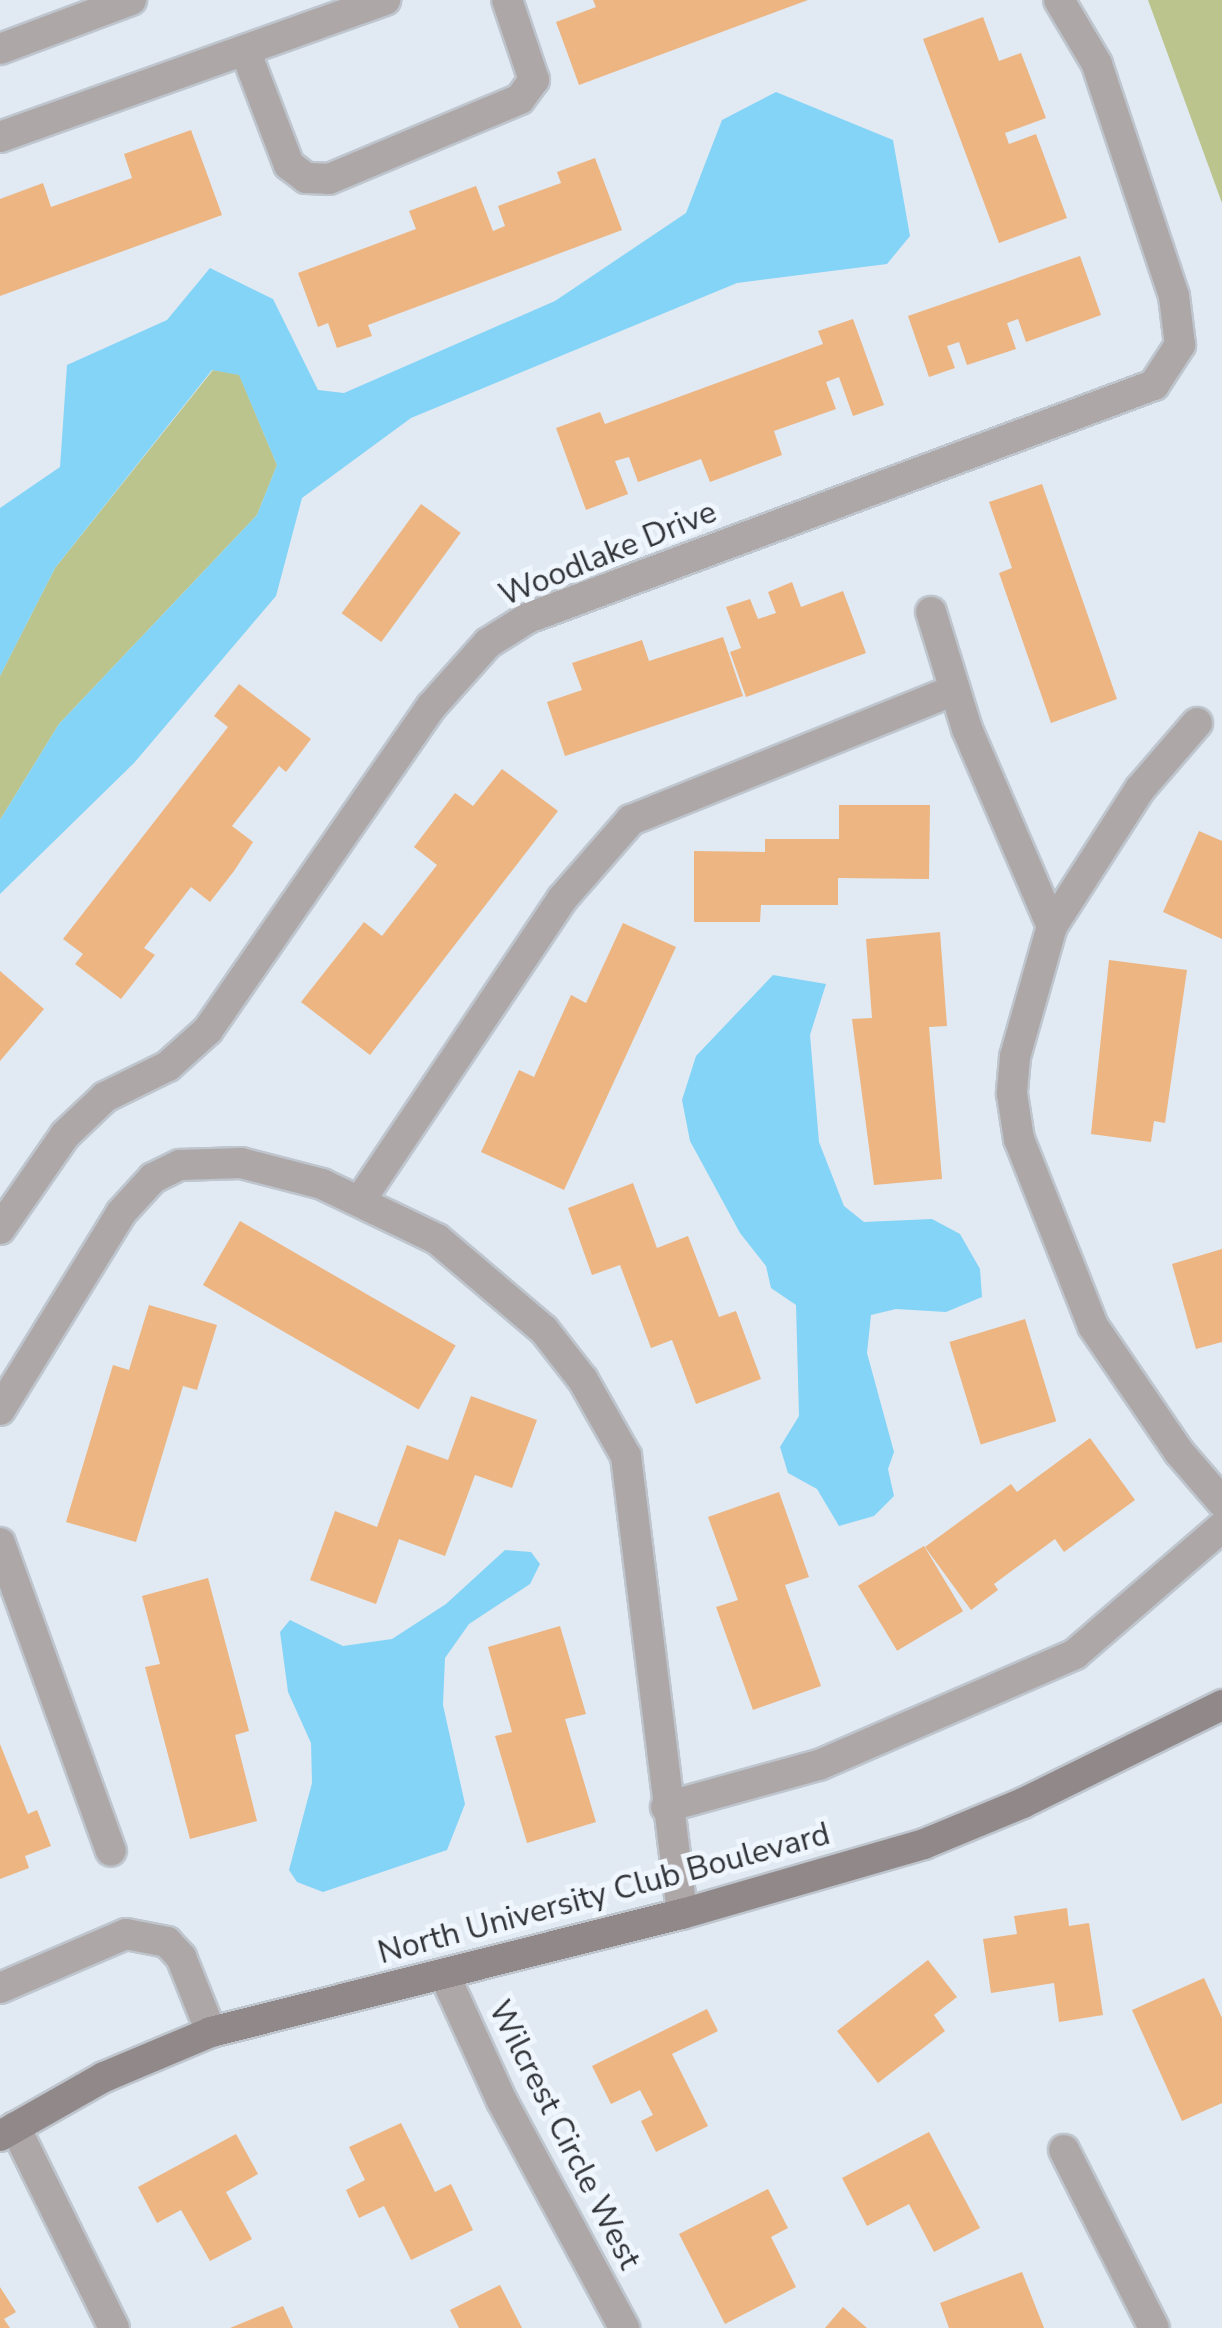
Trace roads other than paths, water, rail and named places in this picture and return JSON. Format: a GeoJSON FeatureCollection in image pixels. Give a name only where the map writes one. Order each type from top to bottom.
{"type":"FeatureCollection","features":[{"type":"Feature","properties":{"kind":"street"},"geometry":{"type":"LineString","coordinates":[[0,49],[131,0]]}},
{"type":"Feature","properties":{"kind":"street"},"geometry":{"type":"LineString","coordinates":[[0,137],[384,0]]}},
{"type":"Feature","properties":{"kind":"street"},"geometry":{"type":"LineString","coordinates":[[244,50],[288,165],[306,178],[329,179],[520,100],[534,80],[507,0]]}},
{"type":"Feature","properties":{"kind":"street","name":"Woodlake Drive"},"geometry":{"type":"LineString","coordinates":[[0,1229],[66,1135],[105,1096],[168,1066],[208,1030],[431,707],[488,643],[528,618],[1154,386],[1180,345],[1155,223],[1097,64],[1059,0]]}},
{"type":"Feature","properties":{"kind":"street"},"geometry":{"type":"LineString","coordinates":[[931,612],[955,690],[1036,900],[1052,926]]}},
{"type":"Feature","properties":{"kind":"street"},"geometry":{"type":"LineString","coordinates":[[362,1198],[562,899],[631,820],[955,690]]}},
{"type":"Feature","properties":{"kind":"street"},"geometry":{"type":"LineString","coordinates":[[1198,723],[1140,789],[1052,926],[1015,1057],[1020,1139],[1093,1326],[1179,1452],[1222,1502]]}},
{"type":"Feature","properties":{"kind":"street"},"geometry":{"type":"LineString","coordinates":[[0,1410],[121,1213],[153,1178],[203,1161],[241,1163],[362,1198],[411,1221],[510,1296],[583,1380],[626,1456],[666,1808],[682,1914]]}},
{"type":"Feature","properties":{"kind":"street"},"geometry":{"type":"LineString","coordinates":[[666,1808],[818,1765],[1075,1654],[1222,1527]]}},
{"type":"Feature","properties":{"kind":"street"},"geometry":{"type":"LineString","coordinates":[[0,1543],[111,1851]]}},
{"type":"Feature","properties":{"kind":"street","name":"North University Club Boulevard"},"geometry":{"type":"LineString","coordinates":[[7,2132],[104,2077],[211,2032],[682,1914],[924,1844],[1023,1803],[1222,1705]]}},
{"type":"Feature","properties":{"kind":"street"},"geometry":{"type":"LineString","coordinates":[[0,1988],[126,1934],[167,1942],[180,1957],[211,2032]]}},
{"type":"Feature","properties":{"kind":"street","name":"Wilcrest Circle West"},"geometry":{"type":"LineString","coordinates":[[444,1974],[502,2101],[624,2328]]}},
{"type":"Feature","properties":{"kind":"street"},"geometry":{"type":"LineString","coordinates":[[7,2132],[114,2328]]}},
{"type":"Feature","properties":{"kind":"street"},"geometry":{"type":"LineString","coordinates":[[1064,2150],[1154,2328]]}},
{"type":"Feature","properties":{"kind":"water"},"geometry":{"type":"Polygon","coordinates":[[[776,92],[893,140],[910,236],[887,264],[737,283],[411,418],[302,498],[276,596],[134,763],[0,894],[0,820],[59,724],[257,515],[277,465],[239,375],[212,370],[55,568],[0,676],[0,508],[60,467],[67,365],[167,320],[210,268],[273,299],[318,390],[344,393],[555,301],[686,213],[722,120],[776,92]]]}},
{"type":"Feature","properties":{"kind":"water"},"geometry":{"type":"Polygon","coordinates":[[[773,975],[826,984],[810,1035],[819,1142],[844,1206],[864,1222],[932,1219],[960,1234],[980,1269],[982,1297],[946,1312],[896,1309],[871,1315],[867,1353],[894,1452],[888,1469],[894,1496],[874,1516],[839,1526],[817,1489],[788,1473],[780,1447],[799,1416],[796,1305],[771,1288],[766,1266],[740,1233],[690,1141],[682,1100],[696,1056],[773,975]]]}},
{"type":"Feature","properties":{"kind":"water"},"geometry":{"type":"Polygon","coordinates":[[[505,1550],[531,1552],[540,1564],[530,1584],[469,1624],[445,1658],[443,1705],[465,1804],[447,1850],[323,1892],[297,1882],[289,1870],[312,1783],[311,1743],[288,1692],[280,1632],[290,1620],[343,1646],[392,1639],[446,1604],[505,1550]]]}}]}
